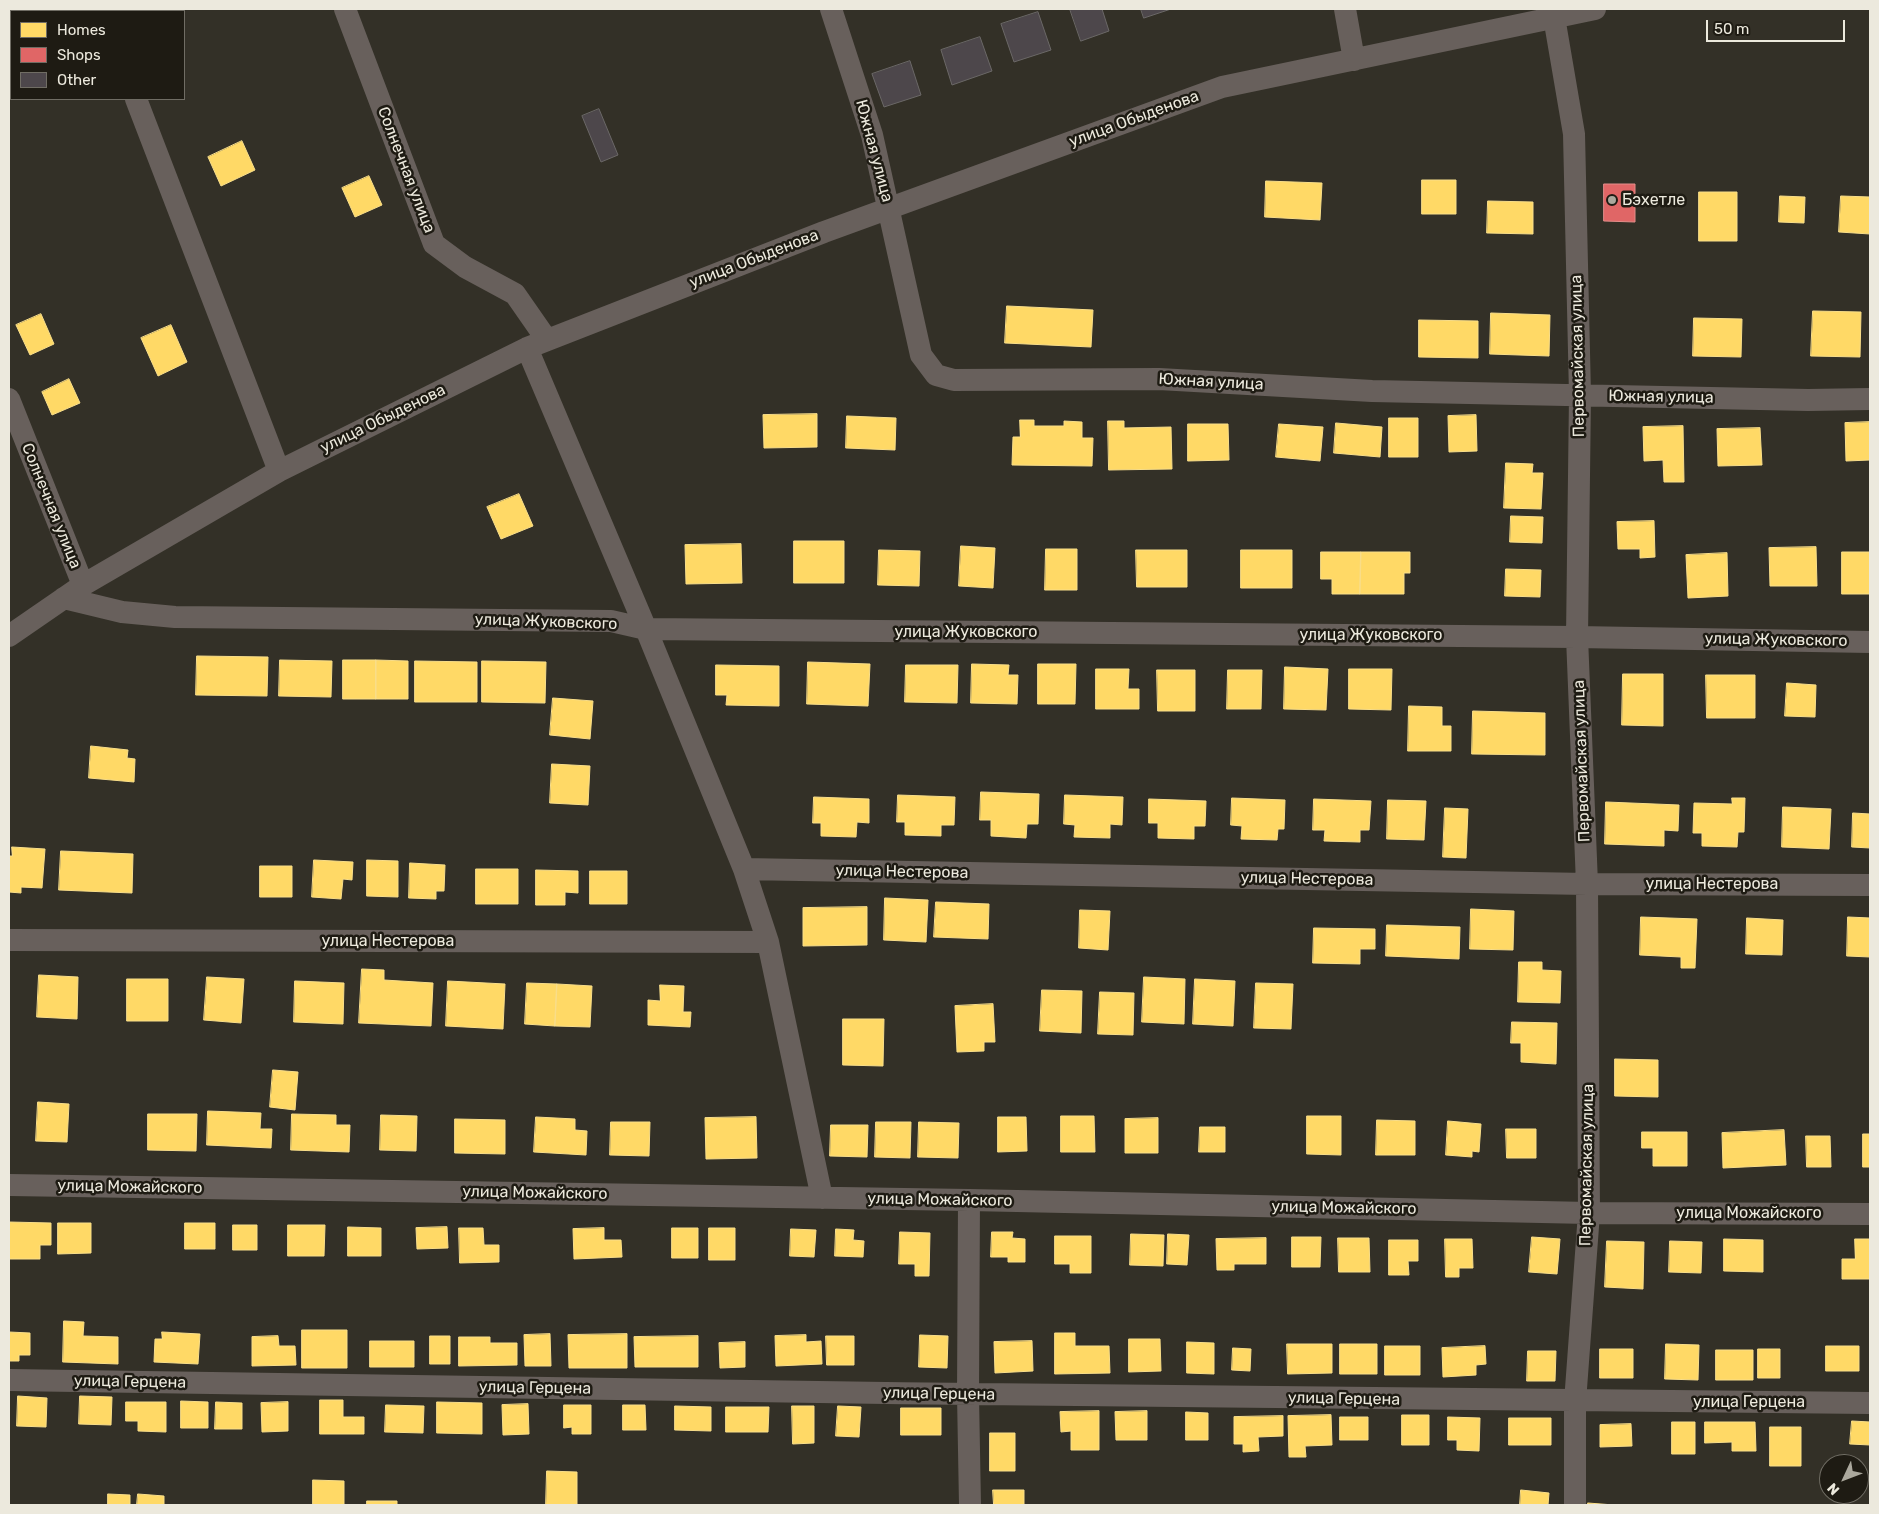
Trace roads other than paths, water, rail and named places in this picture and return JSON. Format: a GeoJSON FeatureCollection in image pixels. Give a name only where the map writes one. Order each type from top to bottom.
{"type":"FeatureCollection","features":[{"type":"Feature","properties":{"kind":"street","name":"Солнечная улица"},"geometry":{"type":"LineString","coordinates":[[345,9],[434,244],[465,267],[515,294],[537,344],[646,629],[744,869],[768,942],[822,1198]]}},
{"type":"Feature","properties":{"kind":"street","name":"Южная улица"},"geometry":{"type":"LineString","coordinates":[[831,9],[872,135],[921,355],[936,374],[954,380],[1159,379],[1372,391],[1808,400],[1870,399]]}},
{"type":"Feature","properties":{"kind":"street"},"geometry":{"type":"LineString","coordinates":[[1345,9],[1354,60]]}},
{"type":"Feature","properties":{"kind":"street","name":"улица Обыденова"},"geometry":{"type":"LineString","coordinates":[[9,636],[83,585],[278,470],[537,344],[824,232],[1222,87],[1595,9]]}},
{"type":"Feature","properties":{"kind":"street","name":"Первомайская улица"},"geometry":{"type":"LineString","coordinates":[[1554,17],[1574,134],[1580,395],[1577,637],[1587,884],[1589,1212],[1576,1402],[1575,1505]]}},
{"type":"Feature","properties":{"kind":"street"},"geometry":{"type":"LineString","coordinates":[[136,100],[278,470]]}},
{"type":"Feature","properties":{"kind":"street","name":"Солнечная улица"},"geometry":{"type":"LineString","coordinates":[[9,399],[83,585]]}},
{"type":"Feature","properties":{"kind":"street","name":"улица Жуковского"},"geometry":{"type":"LineString","coordinates":[[64,598],[122,612],[175,617],[611,621],[646,629],[1577,637],[1870,642]]}},
{"type":"Feature","properties":{"kind":"street","name":"улица Нестерова"},"geometry":{"type":"LineString","coordinates":[[744,869],[1587,884],[1870,885]]}},
{"type":"Feature","properties":{"kind":"street","name":"улица Нестерова"},"geometry":{"type":"LineString","coordinates":[[9,940],[768,942]]}},
{"type":"Feature","properties":{"kind":"street","name":"улица Можайского"},"geometry":{"type":"LineString","coordinates":[[9,1185],[1589,1212],[1870,1214]]}},
{"type":"Feature","properties":{"kind":"street"},"geometry":{"type":"LineString","coordinates":[[969,1200],[968,1395],[970,1505]]}},
{"type":"Feature","properties":{"kind":"street","name":"улица Герцена"},"geometry":{"type":"LineString","coordinates":[[9,1380],[968,1395],[1576,1402],[1870,1403]]}},
{"type":"Feature","properties":{"kind":"place","name":"Бэхетле"},"geometry":{"type":"Point","coordinates":[1612,200]}}]}
